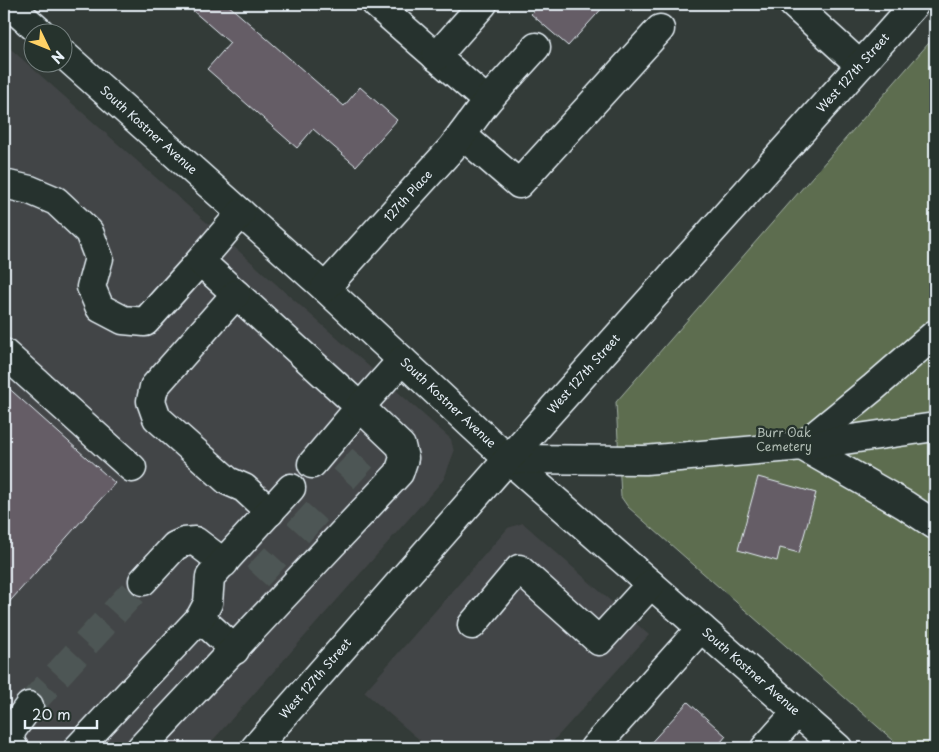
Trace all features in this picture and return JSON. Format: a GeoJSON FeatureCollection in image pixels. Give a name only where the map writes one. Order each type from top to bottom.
{"type":"FeatureCollection","features":[{"type":"Feature","properties":{"kind":"street"},"geometry":{"type":"LineString","coordinates":[[8,4],[29,22]]}},
{"type":"Feature","properties":{"kind":"street"},"geometry":{"type":"LineString","coordinates":[[376,4],[486,101]]}},
{"type":"Feature","properties":{"kind":"street"},"geometry":{"type":"LineString","coordinates":[[436,57],[483,4]]}},
{"type":"Feature","properties":{"kind":"street"},"geometry":{"type":"LineString","coordinates":[[793,4],[860,65]]}},
{"type":"Feature","properties":{"kind":"street","name":"West 127th Street"},"geometry":{"type":"LineString","coordinates":[[255,748],[508,459],[915,4]]}},
{"type":"Feature","properties":{"kind":"street"},"geometry":{"type":"LineString","coordinates":[[462,135],[519,184],[660,29]]}},
{"type":"Feature","properties":{"kind":"street","name":"127th Place"},"geometry":{"type":"LineString","coordinates":[[325,288],[452,148],[486,101],[536,47]]}},
{"type":"Feature","properties":{"kind":"street","name":"South Kostner Avenue"},"geometry":{"type":"LineString","coordinates":[[72,62],[325,288],[508,459],[838,748]]}},
{"type":"Feature","properties":{"kind":"street"},"geometry":{"type":"LineString","coordinates":[[4,184],[30,190],[56,202],[89,232],[99,258],[91,287],[100,308],[123,320],[145,322],[241,213]]}},
{"type":"Feature","properties":{"kind":"street"},"geometry":{"type":"LineString","coordinates":[[141,748],[235,650],[285,584],[373,487],[399,473],[404,458],[401,446],[200,261]]}},
{"type":"Feature","properties":{"kind":"street"},"geometry":{"type":"LineString","coordinates":[[78,748],[200,618],[208,602],[210,577],[240,554],[284,503],[228,481],[157,418],[151,401],[154,387],[236,294]]}},
{"type":"Feature","properties":{"kind":"street"},"geometry":{"type":"LineString","coordinates":[[802,446],[935,334]]}},
{"type":"Feature","properties":{"kind":"street"},"geometry":{"type":"LineString","coordinates":[[4,353],[132,468]]}},
{"type":"Feature","properties":{"kind":"street"},"geometry":{"type":"LineString","coordinates":[[328,456],[360,407],[402,360]]}},
{"type":"Feature","properties":{"kind":"street"},"geometry":{"type":"LineString","coordinates":[[508,459],[645,460],[802,446],[935,427]]}},
{"type":"Feature","properties":{"kind":"street"},"geometry":{"type":"LineString","coordinates":[[802,446],[935,524]]}},
{"type":"Feature","properties":{"kind":"street"},"geometry":{"type":"LineString","coordinates":[[143,581],[174,546],[184,542],[195,541],[240,554]]}},
{"type":"Feature","properties":{"kind":"street"},"geometry":{"type":"LineString","coordinates":[[472,625],[519,569],[599,641],[651,584]]}},
{"type":"Feature","properties":{"kind":"street"},"geometry":{"type":"LineString","coordinates":[[200,618],[235,650]]}},
{"type":"Feature","properties":{"kind":"street"},"geometry":{"type":"LineString","coordinates":[[594,748],[701,628]]}},
{"type":"Feature","properties":{"kind":"street"},"geometry":{"type":"LineString","coordinates":[[14,748],[10,743],[11,731],[29,706]]}},
{"type":"Feature","properties":{"kind":"street"},"geometry":{"type":"LineString","coordinates":[[765,748],[797,712]]}},
{"type":"Feature","properties":{"kind":"shaded area"},"geometry":{"type":"Polygon","coordinates":[[[4,43],[22,59],[22,72],[37,72],[451,439],[454,452],[444,479],[206,748],[4,748],[4,43]]]}},
{"type":"Feature","properties":{"kind":"shaded area"},"geometry":{"type":"Polygon","coordinates":[[[523,523],[649,635],[547,748],[429,748],[364,692],[508,528],[523,523]]]}},
{"type":"Feature","properties":{"kind":"green space","name":"Burr Oak Cemetery"},"geometry":{"type":"Polygon","coordinates":[[[935,36],[935,748],[902,748],[628,507],[621,497],[616,402],[935,36]]]}},
{"type":"Feature","properties":{"kind":"building"},"geometry":{"type":"Polygon","coordinates":[[[185,4],[227,4],[344,106],[360,87],[397,120],[356,166],[313,129],[297,148],[207,69],[230,43],[185,4]]]}},
{"type":"Feature","properties":{"kind":"building"},"geometry":{"type":"Polygon","coordinates":[[[540,4],[606,4],[568,46],[531,14],[540,4]]]}},
{"type":"Feature","properties":{"kind":"building"},"geometry":{"type":"Polygon","coordinates":[[[4,384],[115,483],[4,608],[4,384]]]}},
{"type":"Feature","properties":{"kind":"building"},"geometry":{"type":"Polygon","coordinates":[[[758,477],[816,493],[799,553],[780,548],[777,561],[738,550],[758,477]]]}},
{"type":"Feature","properties":{"kind":"building"},"geometry":{"type":"Polygon","coordinates":[[[688,702],[726,736],[716,748],[646,748],[688,702]]]}},
{"type":"Feature","properties":{"kind":"tunnel"},"geometry":{"type":"LineString","coordinates":[[343,459],[366,480]]}},
{"type":"Feature","properties":{"kind":"tunnel"},"geometry":{"type":"LineString","coordinates":[[297,513],[319,533]]}},
{"type":"Feature","properties":{"kind":"tunnel"},"geometry":{"type":"LineString","coordinates":[[256,557],[279,578]]}},
{"type":"Feature","properties":{"kind":"tunnel"},"geometry":{"type":"LineString","coordinates":[[29,706],[143,581]]}}]}
